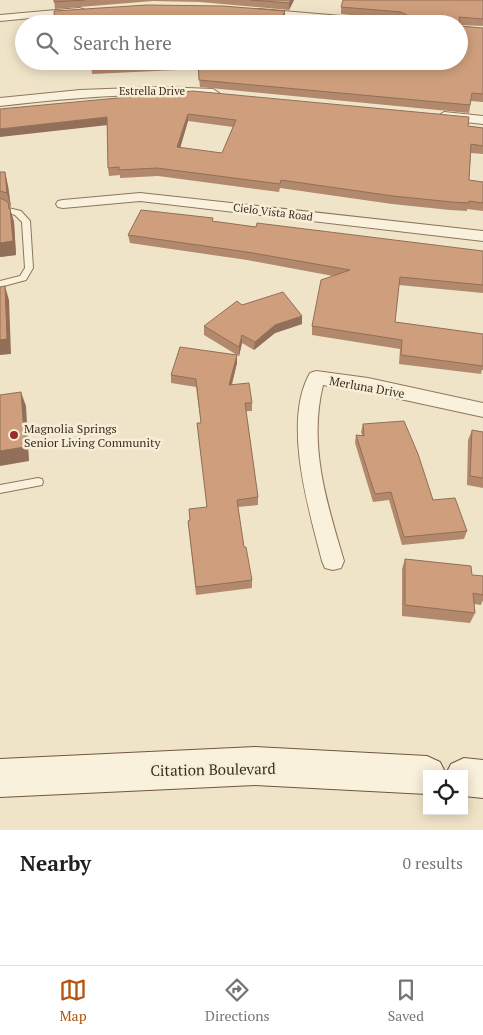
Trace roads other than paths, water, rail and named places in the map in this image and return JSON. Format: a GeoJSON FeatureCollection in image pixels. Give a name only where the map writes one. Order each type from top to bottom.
{"type":"FeatureCollection","features":[{"type":"Feature","properties":{"kind":"main road","name":"Citation Boulevard"},"geometry":{"type":"LineString","coordinates":[[0,778],[254,766],[423,775]]}},
{"type":"Feature","properties":{"kind":"main road"},"geometry":{"type":"LineString","coordinates":[[468,778],[483,778]]}},
{"type":"Feature","properties":{"kind":"street"},"geometry":{"type":"LineString","coordinates":[[31,15],[94,9]]}},
{"type":"Feature","properties":{"kind":"street"},"geometry":{"type":"LineString","coordinates":[[248,11],[317,12],[338,15]]}},
{"type":"Feature","properties":{"kind":"street"},"geometry":{"type":"LineString","coordinates":[[0,18],[15,17]]}},
{"type":"Feature","properties":{"kind":"street","name":"Estrella Drive"},"geometry":{"type":"LineString","coordinates":[[0,102],[134,90],[223,94]]}},
{"type":"Feature","properties":{"kind":"street"},"geometry":{"type":"LineString","coordinates":[[436,115],[483,120]]}},
{"type":"Feature","properties":{"kind":"street","name":"Cielo Vista Road"},"geometry":{"type":"LineString","coordinates":[[62,204],[140,198],[483,236]]}},
{"type":"Feature","properties":{"kind":"street","name":"Merluna Drive"},"geometry":{"type":"LineString","coordinates":[[333,561],[318,504],[308,453],[308,412],[316,378],[368,385],[483,410]]}},
{"type":"Feature","properties":{"kind":"lane"},"geometry":{"type":"LineString","coordinates":[[0,208],[18,213],[26,220],[29,268],[23,278],[0,284]]}},
{"type":"Feature","properties":{"kind":"lane"},"geometry":{"type":"LineString","coordinates":[[0,489],[38,482]]}},
{"type":"Feature","properties":{"kind":"place","name":"Magnolia Springs Senior Living Community"},"geometry":{"type":"Point","coordinates":[14,435]}}]}
